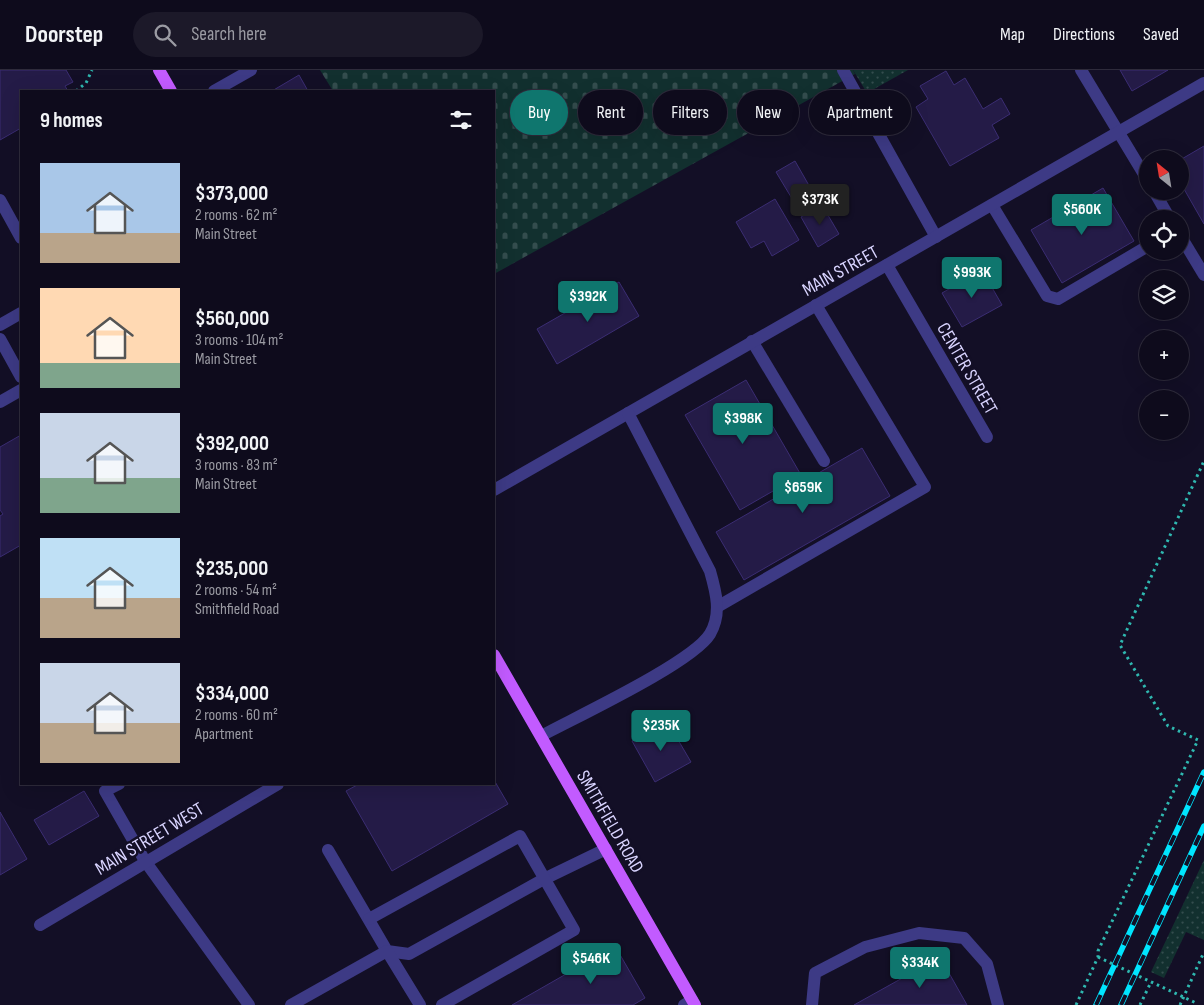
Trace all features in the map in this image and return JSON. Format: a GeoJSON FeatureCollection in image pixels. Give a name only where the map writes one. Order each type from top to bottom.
{"type":"FeatureCollection","features":[{"type":"Feature","properties":{"kind":"main road"},"geometry":{"type":"LineString","coordinates":[[159,70],[170,90]]}},
{"type":"Feature","properties":{"kind":"main road","name":"SMITHFIELD ROAD"},"geometry":{"type":"LineString","coordinates":[[495,658],[606,849],[690,1003]]}},
{"type":"Feature","properties":{"kind":"street"},"geometry":{"type":"LineString","coordinates":[[216,90],[251,70]]}},
{"type":"Feature","properties":{"kind":"street"},"geometry":{"type":"LineString","coordinates":[[843,70],[936,237]]}},
{"type":"Feature","properties":{"kind":"street"},"geometry":{"type":"LineString","coordinates":[[1081,70],[1139,166]]}},
{"type":"Feature","properties":{"kind":"street","name":"MAIN STREET"},"geometry":{"type":"LineString","coordinates":[[495,489],[1204,83]]}},
{"type":"Feature","properties":{"kind":"street"},"geometry":{"type":"LineString","coordinates":[[0,200],[20,236]]}},
{"type":"Feature","properties":{"kind":"street"},"geometry":{"type":"LineString","coordinates":[[992,205],[1047,296],[1058,299],[1139,251]]}},
{"type":"Feature","properties":{"kind":"street"},"geometry":{"type":"LineString","coordinates":[[1189,250],[1204,275]]}},
{"type":"Feature","properties":{"kind":"street","name":"CENTER STREET"},"geometry":{"type":"LineString","coordinates":[[887,265],[987,437]]}},
{"type":"Feature","properties":{"kind":"street"},"geometry":{"type":"LineString","coordinates":[[717,607],[925,487],[816,305]]}},
{"type":"Feature","properties":{"kind":"street"},"geometry":{"type":"LineString","coordinates":[[0,325],[20,314]]}},
{"type":"Feature","properties":{"kind":"street"},"geometry":{"type":"LineString","coordinates":[[0,338],[20,375]]}},
{"type":"Feature","properties":{"kind":"street"},"geometry":{"type":"LineString","coordinates":[[752,341],[824,461]]}},
{"type":"Feature","properties":{"kind":"street"},"geometry":{"type":"LineString","coordinates":[[0,402],[20,391]]}},
{"type":"Feature","properties":{"kind":"street"},"geometry":{"type":"LineString","coordinates":[[541,736],[671,666],[693,650],[710,634],[717,615],[717,596],[710,571],[628,413]]}},
{"type":"Feature","properties":{"kind":"street"},"geometry":{"type":"LineString","coordinates":[[117,785],[105,791],[145,861],[249,1005]]}},
{"type":"Feature","properties":{"kind":"street","name":"MAIN STREET WEST"},"geometry":{"type":"LineString","coordinates":[[40,925],[145,861],[276,785]]}},
{"type":"Feature","properties":{"kind":"street"},"geometry":{"type":"LineString","coordinates":[[369,920],[520,836],[574,930],[442,1005]]}},
{"type":"Feature","properties":{"kind":"street"},"geometry":{"type":"LineString","coordinates":[[294,1004],[387,951],[409,954],[544,879],[606,849]]}},
{"type":"Feature","properties":{"kind":"street"},"geometry":{"type":"LineString","coordinates":[[328,850],[420,1005]]}},
{"type":"Feature","properties":{"kind":"street"},"geometry":{"type":"LineString","coordinates":[[812,1005],[814,973],[865,947],[919,933],[964,938],[987,964],[998,1005]]}},
{"type":"Feature","properties":{"kind":"path"},"geometry":{"type":"LineString","coordinates":[[77,90],[86,83],[92,70]]}},
{"type":"Feature","properties":{"kind":"path"},"geometry":{"type":"LineString","coordinates":[[1076,1005],[1098,957],[1098,951],[1198,740],[1168,726],[1120,645],[1204,461]]}},
{"type":"Feature","properties":{"kind":"path"},"geometry":{"type":"LineString","coordinates":[[1180,1005],[1204,952]]}},
{"type":"Feature","properties":{"kind":"path"},"geometry":{"type":"LineString","coordinates":[[1098,957],[1184,997],[1196,1003],[1196,1005]]}},
{"type":"Feature","properties":{"kind":"path"},"geometry":{"type":"LineString","coordinates":[[1140,1005],[1151,982]]}},
{"type":"Feature","properties":{"kind":"green space"},"geometry":{"type":"Polygon","coordinates":[[[320,70],[853,70],[855,74],[826,90],[809,90],[809,99],[799,105],[799,90],[737,90],[737,135],[745,135],[495,273],[495,90],[332,90],[320,70]]]}},
{"type":"Feature","properties":{"kind":"green space"},"geometry":{"type":"Polygon","coordinates":[[[853,70],[908,70],[872,90],[865,90],[853,70]]]}},
{"type":"Feature","properties":{"kind":"green space"},"geometry":{"type":"Polygon","coordinates":[[[1204,860],[1204,940],[1186,932],[1164,978],[1151,972],[1204,860]]]}},
{"type":"Feature","properties":{"kind":"building"},"geometry":{"type":"Polygon","coordinates":[[[0,70],[66,70],[73,82],[65,86],[67,90],[20,90],[20,129],[0,140],[0,70]]]}},
{"type":"Feature","properties":{"kind":"building"},"geometry":{"type":"Polygon","coordinates":[[[1120,70],[1168,70],[1132,91],[1120,70]]]}},
{"type":"Feature","properties":{"kind":"building"},"geometry":{"type":"Polygon","coordinates":[[[946,71],[954,85],[965,78],[983,109],[1001,98],[1010,114],[992,125],[999,138],[950,166],[916,107],[928,99],[920,86],[946,71]]]}},
{"type":"Feature","properties":{"kind":"building"},"geometry":{"type":"Polygon","coordinates":[[[299,75],[307,90],[274,90],[299,75]]]}},
{"type":"Feature","properties":{"kind":"building"},"geometry":{"type":"Polygon","coordinates":[[[1204,146],[1204,224],[1189,198],[1189,155],[1204,146]]]}},
{"type":"Feature","properties":{"kind":"building"},"geometry":{"type":"Polygon","coordinates":[[[795,161],[815,196],[797,207],[776,172],[795,161]]]}},
{"type":"Feature","properties":{"kind":"building"},"geometry":{"type":"Polygon","coordinates":[[[1103,188],[1134,241],[1062,283],[1031,230],[1103,188]]]}},
{"type":"Feature","properties":{"kind":"building"},"geometry":{"type":"Polygon","coordinates":[[[775,199],[799,240],[772,256],[764,241],[751,248],[736,222],[775,199]]]}},
{"type":"Feature","properties":{"kind":"building"},"geometry":{"type":"Polygon","coordinates":[[[822,205],[839,234],[818,247],[801,217],[822,205]]]}},
{"type":"Feature","properties":{"kind":"building"},"geometry":{"type":"Polygon","coordinates":[[[982,270],[1002,305],[962,327],[942,293],[982,270]]]}},
{"type":"Feature","properties":{"kind":"building"},"geometry":{"type":"Polygon","coordinates":[[[619,282],[639,316],[557,364],[537,329],[619,282]]]}},
{"type":"Feature","properties":{"kind":"building"},"geometry":{"type":"Polygon","coordinates":[[[746,380],[801,475],[740,510],[685,415],[746,380]]]}},
{"type":"Feature","properties":{"kind":"building"},"geometry":{"type":"Polygon","coordinates":[[[20,436],[20,546],[0,557],[0,516],[3,514],[0,510],[0,447],[20,436]]]}},
{"type":"Feature","properties":{"kind":"building"},"geometry":{"type":"Polygon","coordinates":[[[862,448],[890,496],[744,580],[716,532],[862,448]]]}},
{"type":"Feature","properties":{"kind":"building"},"geometry":{"type":"Polygon","coordinates":[[[667,721],[691,762],[655,782],[632,741],[667,721]]]}},
{"type":"Feature","properties":{"kind":"building"},"geometry":{"type":"Polygon","coordinates":[[[495,782],[508,804],[392,871],[346,791],[357,785],[495,785],[495,782]]]}},
{"type":"Feature","properties":{"kind":"building"},"geometry":{"type":"Polygon","coordinates":[[[84,791],[99,816],[49,845],[34,820],[84,791]]]}},
{"type":"Feature","properties":{"kind":"building"},"geometry":{"type":"Polygon","coordinates":[[[0,812],[27,859],[0,875],[0,812]]]}},
{"type":"Feature","properties":{"kind":"building"},"geometry":{"type":"Polygon","coordinates":[[[615,946],[645,998],[633,1005],[512,1005],[615,946]]]}},
{"type":"Feature","properties":{"kind":"building"},"geometry":{"type":"Polygon","coordinates":[[[940,957],[967,1005],[854,1005],[940,957]]]}},
{"type":"Feature","properties":{"kind":"railway"},"geometry":{"type":"LineString","coordinates":[[1096,1005],[1204,772]]}},
{"type":"Feature","properties":{"kind":"railway"},"geometry":{"type":"LineString","coordinates":[[1121,1005],[1204,826]]}}]}
